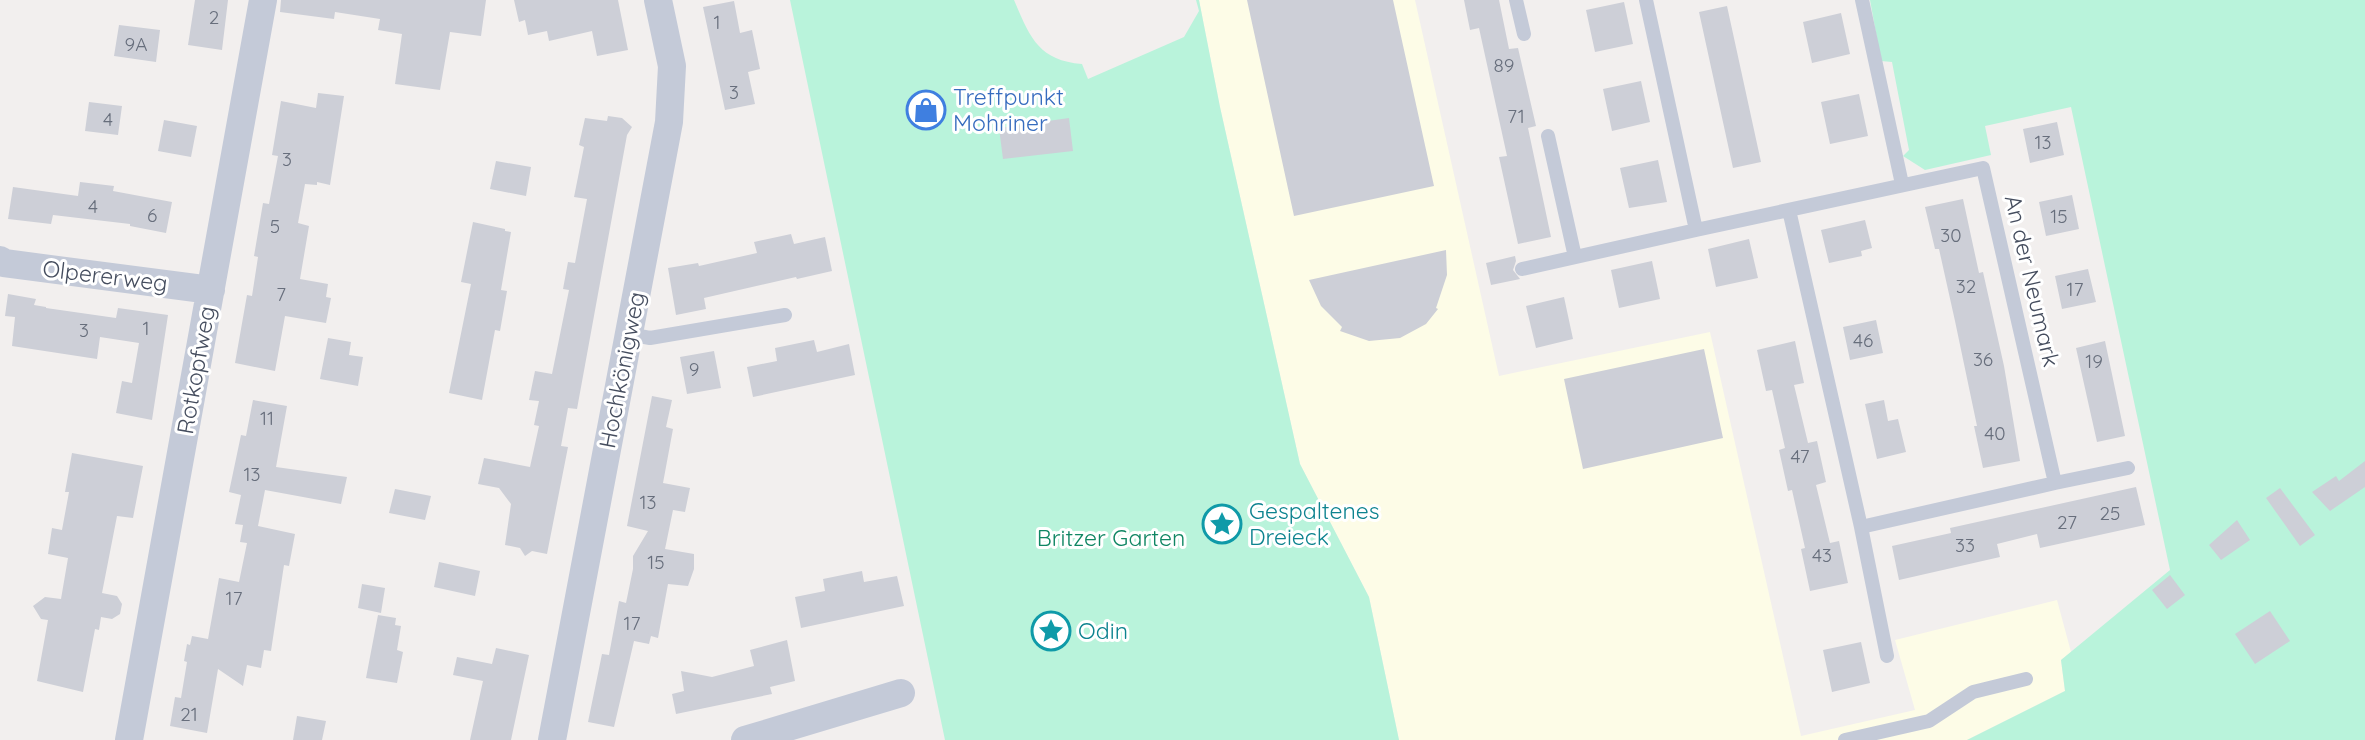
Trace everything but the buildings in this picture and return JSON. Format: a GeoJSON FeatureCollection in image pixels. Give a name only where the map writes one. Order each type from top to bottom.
{"type":"FeatureCollection","features":[{"type":"Feature","properties":{"kind":"street","name":"Rotkopfweg"},"geometry":{"type":"LineString","coordinates":[[129,740],[263,0]]}},
{"type":"Feature","properties":{"kind":"street","name":"Hochkönigweg"},"geometry":{"type":"LineString","coordinates":[[552,740],[669,121],[672,66],[658,0]]}},
{"type":"Feature","properties":{"kind":"street","name":"Olpererweg"},"geometry":{"type":"LineString","coordinates":[[0,260],[4,263],[211,290]]}},
{"type":"Feature","properties":{"kind":"street"},"geometry":{"type":"LineString","coordinates":[[745,740],[901,693]]}},
{"type":"Feature","properties":{"kind":"lane"},"geometry":{"type":"LineString","coordinates":[[1516,0],[1524,34]]}},
{"type":"Feature","properties":{"kind":"lane"},"geometry":{"type":"LineString","coordinates":[[1646,0],[1696,230]]}},
{"type":"Feature","properties":{"kind":"lane"},"geometry":{"type":"LineString","coordinates":[[1862,0],[1902,184]]}},
{"type":"Feature","properties":{"kind":"lane"},"geometry":{"type":"LineString","coordinates":[[1548,136],[1575,257]]}},
{"type":"Feature","properties":{"kind":"lane","name":"An der Neumark"},"geometry":{"type":"LineString","coordinates":[[1522,269],[1983,168],[2055,483]]}},
{"type":"Feature","properties":{"kind":"lane"},"geometry":{"type":"LineString","coordinates":[[1789,210],[1861,527],[1887,656]]}},
{"type":"Feature","properties":{"kind":"lane"},"geometry":{"type":"LineString","coordinates":[[629,334],[650,338],[785,315]]}},
{"type":"Feature","properties":{"kind":"lane"},"geometry":{"type":"LineString","coordinates":[[1861,527],[2128,468]]}},
{"type":"Feature","properties":{"kind":"lane"},"geometry":{"type":"LineString","coordinates":[[1845,740],[1929,722],[1973,692],[2026,679]]}},
{"type":"Feature","properties":{"kind":"shaded area"},"geometry":{"type":"Polygon","coordinates":[[[1199,0],[1415,0],[1499,376],[1710,332],[1801,736],[1915,710],[1895,640],[2057,600],[2071,652],[2061,660],[2065,691],[1967,740],[1399,740],[1369,597],[1300,464],[1220,107],[1199,0]]]}},
{"type":"Feature","properties":{"kind":"green space","name":"Britzer Garten"},"geometry":{"type":"Polygon","coordinates":[[[790,0],[1014,0],[1025,25],[1045,52],[1067,62],[1082,64],[1088,79],[1184,37],[1199,11],[1196,0],[1199,0],[1220,107],[1300,464],[1369,597],[1399,740],[945,740],[790,0]]]}},
{"type":"Feature","properties":{"kind":"green space"},"geometry":{"type":"Polygon","coordinates":[[[1870,0],[2365,0],[2365,740],[1967,740],[2065,691],[2061,660],[2170,570],[2071,107],[1985,126],[1991,155],[1925,170],[1903,156],[1909,150],[1892,62],[1881,61],[1870,0]]]}},
{"type":"Feature","properties":{"kind":"place","name":"Treffpunkt Mohriner"},"geometry":{"type":"Point","coordinates":[926,110]}},
{"type":"Feature","properties":{"kind":"place","name":"Gespaltenes Dreieck"},"geometry":{"type":"Point","coordinates":[1222,524]}},
{"type":"Feature","properties":{"kind":"place","name":"Odin"},"geometry":{"type":"Point","coordinates":[1051,631]}}]}
